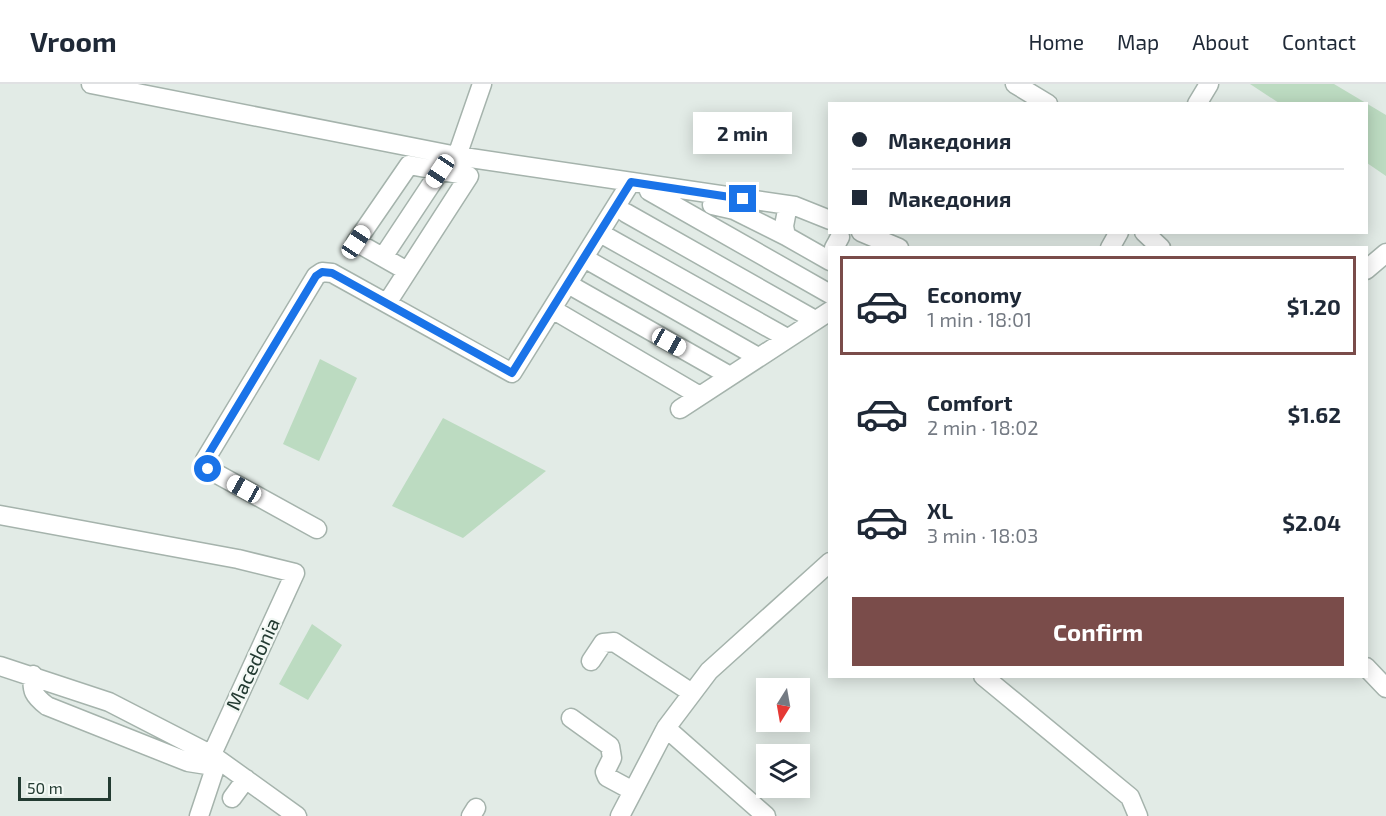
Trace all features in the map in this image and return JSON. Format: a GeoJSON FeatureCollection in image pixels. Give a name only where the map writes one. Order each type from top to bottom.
{"type":"FeatureCollection","features":[{"type":"Feature","properties":{"kind":"street"},"geometry":{"type":"LineString","coordinates":[[91,84],[457,156],[788,205],[828,219]]}},
{"type":"Feature","properties":{"kind":"street"},"geometry":{"type":"LineString","coordinates":[[457,156],[482,84]]}},
{"type":"Feature","properties":{"kind":"street"},"geometry":{"type":"LineString","coordinates":[[1015,84],[1045,102]]}},
{"type":"Feature","properties":{"kind":"street"},"geometry":{"type":"LineString","coordinates":[[1198,102],[1209,84]]}},
{"type":"Feature","properties":{"kind":"street"},"geometry":{"type":"LineString","coordinates":[[387,303],[469,176],[409,165],[356,242],[407,271]]}},
{"type":"Feature","properties":{"kind":"street"},"geometry":{"type":"LineString","coordinates":[[383,257],[440,171]]}},
{"type":"Feature","properties":{"kind":"street"},"geometry":{"type":"LineString","coordinates":[[317,529],[208,469],[205,460],[316,276],[322,272],[332,273],[512,373],[631,182]]}},
{"type":"Feature","properties":{"kind":"street"},"geometry":{"type":"LineString","coordinates":[[828,250],[734,210],[648,191],[828,293]]}},
{"type":"Feature","properties":{"kind":"street"},"geometry":{"type":"LineString","coordinates":[[788,205],[784,226],[799,237]]}},
{"type":"Feature","properties":{"kind":"street"},"geometry":{"type":"LineString","coordinates":[[626,213],[822,315],[680,409]]}},
{"type":"Feature","properties":{"kind":"street"},"geometry":{"type":"LineString","coordinates":[[600,233],[787,338]]}},
{"type":"Feature","properties":{"kind":"street"},"geometry":{"type":"LineString","coordinates":[[866,234],[894,246]]}},
{"type":"Feature","properties":{"kind":"street"},"geometry":{"type":"LineString","coordinates":[[1146,234],[1159,246]]}},
{"type":"Feature","properties":{"kind":"street"},"geometry":{"type":"LineString","coordinates":[[1368,268],[1386,253]]}},
{"type":"Feature","properties":{"kind":"street"},"geometry":{"type":"LineString","coordinates":[[584,258],[758,357]]}},
{"type":"Feature","properties":{"kind":"street"},"geometry":{"type":"LineString","coordinates":[[568,284],[730,376]]}},
{"type":"Feature","properties":{"kind":"street"},"geometry":{"type":"LineString","coordinates":[[552,309],[700,396]]}},
{"type":"Feature","properties":{"kind":"street","name":"Macedonia"},"geometry":{"type":"LineString","coordinates":[[0,514],[238,559],[295,573],[209,760]]}},
{"type":"Feature","properties":{"kind":"street"},"geometry":{"type":"LineString","coordinates":[[620,816],[666,728],[709,671],[828,564]]}},
{"type":"Feature","properties":{"kind":"street"},"geometry":{"type":"LineString","coordinates":[[591,661],[603,643],[614,642],[692,693]]}},
{"type":"Feature","properties":{"kind":"street"},"geometry":{"type":"LineString","coordinates":[[0,666],[33,675],[109,702],[246,779],[297,816]]}},
{"type":"Feature","properties":{"kind":"street"},"geometry":{"type":"LineString","coordinates":[[1368,669],[1386,688]]}},
{"type":"Feature","properties":{"kind":"street"},"geometry":{"type":"LineString","coordinates":[[33,675],[31,687],[35,696],[47,706],[188,762],[209,760]]}},
{"type":"Feature","properties":{"kind":"street"},"geometry":{"type":"LineString","coordinates":[[985,678],[1130,798],[1138,816]]}},
{"type":"Feature","properties":{"kind":"street"},"geometry":{"type":"LineString","coordinates":[[571,718],[610,746],[612,758],[605,772],[607,777],[633,791]]}},
{"type":"Feature","properties":{"kind":"street"},"geometry":{"type":"LineString","coordinates":[[666,728],[766,816]]}},
{"type":"Feature","properties":{"kind":"street"},"geometry":{"type":"LineString","coordinates":[[200,816],[212,781],[213,771],[209,760]]}},
{"type":"Feature","properties":{"kind":"street"},"geometry":{"type":"LineString","coordinates":[[232,798],[246,779]]}},
{"type":"Feature","properties":{"kind":"green space"},"geometry":{"type":"Polygon","coordinates":[[[1250,84],[1334,84],[1364,102],[1277,102],[1250,84]]]}},
{"type":"Feature","properties":{"kind":"green space"},"geometry":{"type":"Polygon","coordinates":[[[1368,104],[1386,115],[1386,176],[1368,164],[1368,104]]]}},
{"type":"Feature","properties":{"kind":"green space"},"geometry":{"type":"Polygon","coordinates":[[[320,359],[357,378],[319,461],[283,444],[320,359]]]}},
{"type":"Feature","properties":{"kind":"green space"},"geometry":{"type":"Polygon","coordinates":[[[443,418],[546,471],[463,538],[392,506],[443,418]]]}},
{"type":"Feature","properties":{"kind":"green space"},"geometry":{"type":"Polygon","coordinates":[[[312,624],[342,645],[308,700],[279,684],[312,624]]]}},
{"type":"Feature","properties":{"kind":"route"},"geometry":{"type":"LineString","coordinates":[[208,469],[205,460],[316,276],[322,272],[332,273],[512,373],[631,182],[743,199]]}}]}
